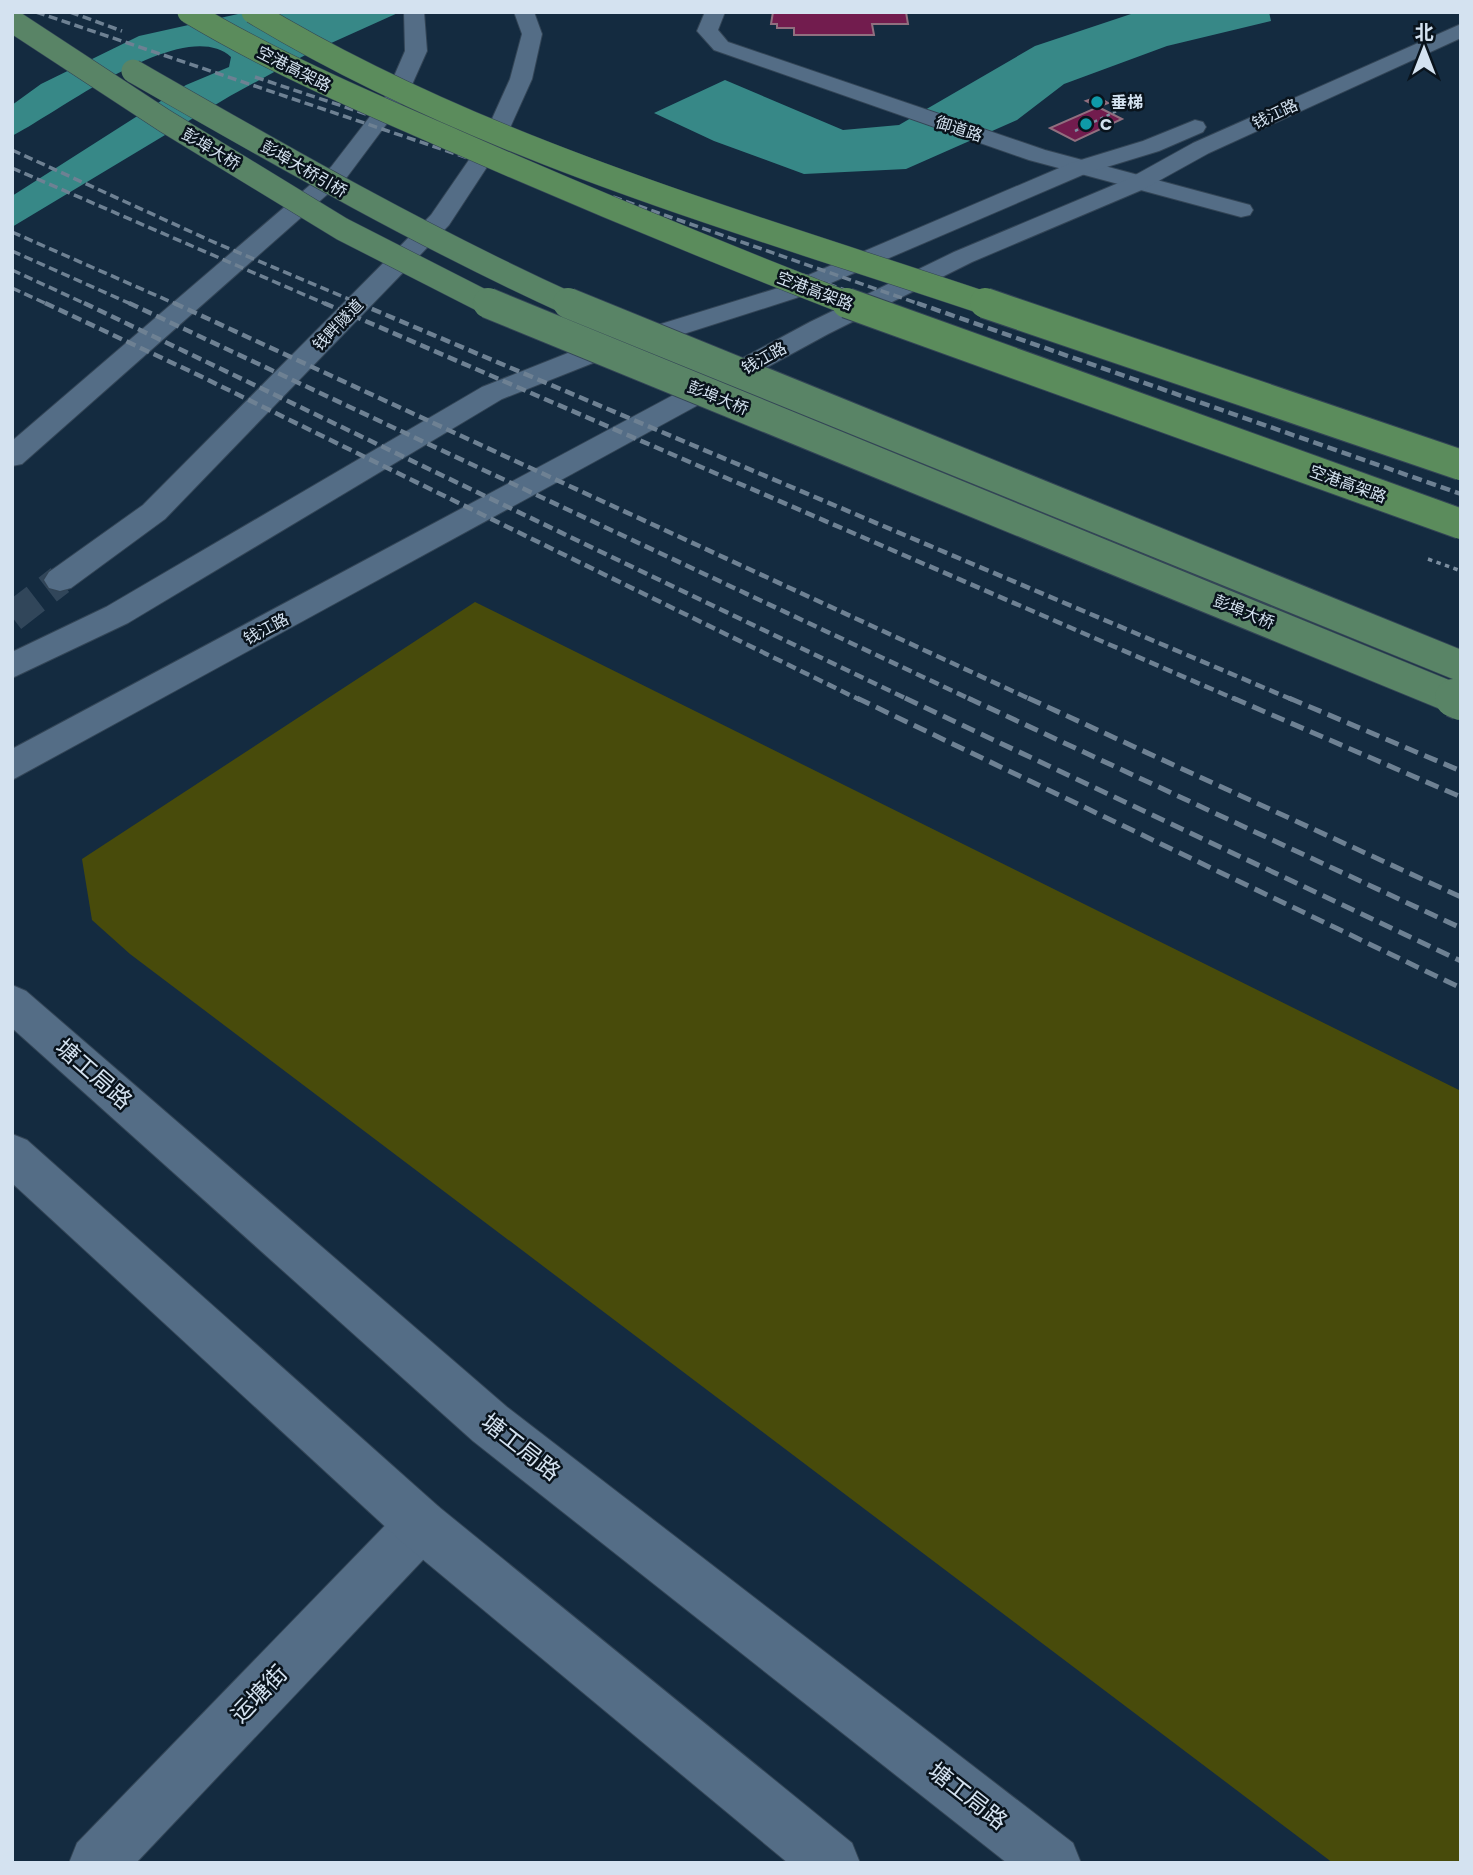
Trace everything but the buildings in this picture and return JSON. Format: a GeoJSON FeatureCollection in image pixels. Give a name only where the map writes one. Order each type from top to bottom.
{"type":"FeatureCollection","features":[{"type":"Feature","properties":{"kind":"highway","name":"空港高架路"},"geometry":{"type":"LineString","coordinates":[[189,12],[348,96],[628,219],[945,340],[1461,524]]}},
{"type":"Feature","properties":{"kind":"highway","name":"空港高架路"},"geometry":{"type":"LineString","coordinates":[[253,12],[358,69],[508,136],[607,175],[1461,465]]}},
{"type":"Feature","properties":{"kind":"main road"},"geometry":{"type":"LineString","coordinates":[[12,457],[339,172],[395,98],[416,51],[414,12]]}},
{"type":"Feature","properties":{"kind":"main road","name":"钱畔隧道"},"geometry":{"type":"LineString","coordinates":[[60,580],[154,512],[440,220],[493,141],[521,79],[532,34],[524,12]]}},
{"type":"Feature","properties":{"kind":"main road","name":"御道路"},"geometry":{"type":"LineString","coordinates":[[715,12],[707,31],[721,46],[908,113],[1079,168],[1241,210]]}},
{"type":"Feature","properties":{"kind":"main road","name":"钱江路"},"geometry":{"type":"LineString","coordinates":[[12,666],[117,615],[492,393],[583,357],[787,293],[1079,168],[1151,146],[1456,12]]}},
{"type":"Feature","properties":{"kind":"main road","name":"彭埠大桥"},"geometry":{"type":"LineString","coordinates":[[14,22],[164,121],[342,229],[499,309],[1461,701]]}},
{"type":"Feature","properties":{"kind":"main road","name":"钱江路"},"geometry":{"type":"LineString","coordinates":[[12,766],[819,328],[963,257],[1136,184],[1201,148],[1461,30]]}},
{"type":"Feature","properties":{"kind":"main road","name":"彭埠大桥引桥"},"geometry":{"type":"LineString","coordinates":[[113,58],[381,213],[468,258],[574,306]]}},
{"type":"Feature","properties":{"kind":"main road","name":"彭埠大桥"},"geometry":{"type":"LineString","coordinates":[[574,306],[1461,666]]}},
{"type":"Feature","properties":{"kind":"main road","name":"塘工局路"},"geometry":{"type":"LineString","coordinates":[[12,1003],[490,1424],[1053,1863]]}},
{"type":"Feature","properties":{"kind":"main road"},"geometry":{"type":"LineString","coordinates":[[12,1154],[421,1525],[832,1863]]}},
{"type":"Feature","properties":{"kind":"main road","name":"运塘街"},"geometry":{"type":"LineString","coordinates":[[97,1863],[421,1525]]}},
{"type":"Feature","properties":{"kind":"path"},"geometry":{"type":"LineString","coordinates":[[1076,131],[1125,107]]}},
{"type":"Feature","properties":{"kind":"shaded area"},"geometry":{"type":"Polygon","coordinates":[[[247,12],[400,12],[309,53],[230,96],[12,227],[12,196],[186,85],[229,67],[231,57],[210,47],[183,48],[153,57],[121,72],[12,136],[12,105],[41,84],[139,36],[247,12]]]}},
{"type":"Feature","properties":{"kind":"shaded area"},"geometry":{"type":"Polygon","coordinates":[[[1137,12],[1269,12],[1271,21],[1167,46],[1064,84],[1017,120],[906,169],[804,174],[714,141],[654,113],[725,80],[843,130],[899,125],[1035,46],[1137,12]]]}},
{"type":"Feature","properties":{"kind":"shaded area"},"geometry":{"type":"Polygon","coordinates":[[[475,602],[1461,1091],[1461,1863],[1333,1863],[130,954],[92,920],[82,859],[475,602]]]}},
{"type":"Feature","properties":{"kind":"tunnel"},"geometry":{"type":"LineString","coordinates":[[12,617],[60,580]]}},
{"type":"Feature","properties":{"kind":"railway"},"geometry":{"type":"LineString","coordinates":[[36,12],[601,203],[887,305]]}},
{"type":"Feature","properties":{"kind":"railway"},"geometry":{"type":"LineString","coordinates":[[70,12],[122,31]]}},
{"type":"Feature","properties":{"kind":"railway"},"geometry":{"type":"LineString","coordinates":[[255,77],[534,170]]}},
{"type":"Feature","properties":{"kind":"railway"},"geometry":{"type":"LineString","coordinates":[[12,150],[209,240],[363,305]]}},
{"type":"Feature","properties":{"kind":"railway"},"geometry":{"type":"LineString","coordinates":[[12,168],[328,305]]}},
{"type":"Feature","properties":{"kind":"railway"},"geometry":{"type":"LineString","coordinates":[[613,197],[922,305]]}},
{"type":"Feature","properties":{"kind":"railway"},"geometry":{"type":"LineString","coordinates":[[12,232],[178,305]]}},
{"type":"Feature","properties":{"kind":"railway"},"geometry":{"type":"LineString","coordinates":[[12,251],[133,305]]}},
{"type":"Feature","properties":{"kind":"railway"},"geometry":{"type":"LineString","coordinates":[[12,270],[88,305]]}},
{"type":"Feature","properties":{"kind":"railway"},"geometry":{"type":"LineString","coordinates":[[12,288],[49,305]]}},
{"type":"Feature","properties":{"kind":"railway"},"geometry":{"type":"LineString","coordinates":[[45,303],[196,374],[860,700]]}},
{"type":"Feature","properties":{"kind":"railway"},"geometry":{"type":"LineString","coordinates":[[84,303],[909,700]]}},
{"type":"Feature","properties":{"kind":"railway"},"geometry":{"type":"LineString","coordinates":[[129,303],[972,700]]}},
{"type":"Feature","properties":{"kind":"railway"},"geometry":{"type":"LineString","coordinates":[[174,303],[1032,700]]}},
{"type":"Feature","properties":{"kind":"railway"},"geometry":{"type":"LineString","coordinates":[[324,303],[1237,700]]}},
{"type":"Feature","properties":{"kind":"railway"},"geometry":{"type":"LineString","coordinates":[[358,303],[1293,700]]}},
{"type":"Feature","properties":{"kind":"railway"},"geometry":{"type":"LineString","coordinates":[[882,303],[1461,510]]}},
{"type":"Feature","properties":{"kind":"railway"},"geometry":{"type":"LineString","coordinates":[[917,303],[1461,494]]}},
{"type":"Feature","properties":{"kind":"railway"},"geometry":{"type":"LineString","coordinates":[[857,698],[1461,988]]}},
{"type":"Feature","properties":{"kind":"railway"},"geometry":{"type":"LineString","coordinates":[[905,698],[1461,961]]}},
{"type":"Feature","properties":{"kind":"railway"},"geometry":{"type":"LineString","coordinates":[[968,698],[1461,928]]}},
{"type":"Feature","properties":{"kind":"railway"},"geometry":{"type":"LineString","coordinates":[[1028,698],[1461,897]]}},
{"type":"Feature","properties":{"kind":"railway"},"geometry":{"type":"LineString","coordinates":[[1233,698],[1461,797]]}},
{"type":"Feature","properties":{"kind":"railway"},"geometry":{"type":"LineString","coordinates":[[1289,698],[1461,771]]}},
{"type":"Feature","properties":{"kind":"place","name":"垂梯"},"geometry":{"type":"Point","coordinates":[1097,102]}},
{"type":"Feature","properties":{"kind":"place","name":"C"},"geometry":{"type":"Point","coordinates":[1086,124]}}]}
